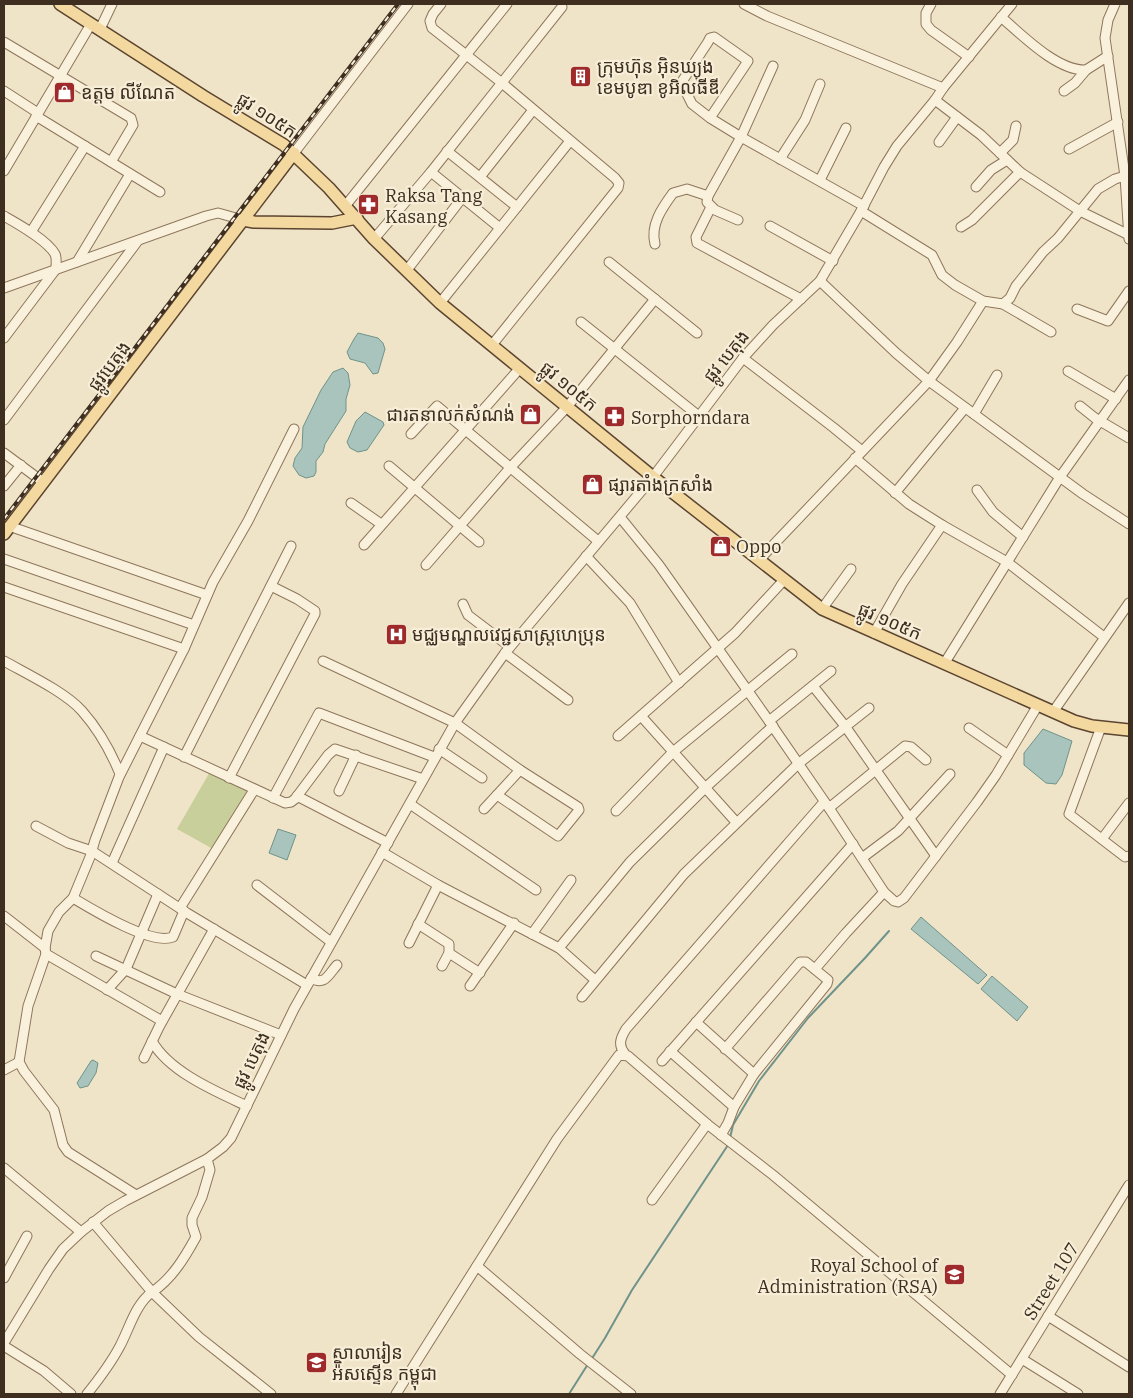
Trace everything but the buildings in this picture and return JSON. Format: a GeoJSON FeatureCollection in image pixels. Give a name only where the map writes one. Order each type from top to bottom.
{"type":"FeatureCollection","features":[{"type":"Feature","properties":{"kind":"main road","name":"ផ្លូវ ១០៥ក"},"geometry":{"type":"LineString","coordinates":[[60,4],[203,96],[284,145],[346,205],[374,238],[440,303],[653,477],[822,610],[1074,721],[1101,727],[1129,730]]}},
{"type":"Feature","properties":{"kind":"main road","name":"ផ្លូវបេតុង"},"geometry":{"type":"LineString","coordinates":[[7,530],[294,154]]}},
{"type":"Feature","properties":{"kind":"main road"},"geometry":{"type":"LineString","coordinates":[[243,220],[254,222],[332,222],[357,218]]}},
{"type":"Feature","properties":{"kind":"street"},"geometry":{"type":"LineString","coordinates":[[4,171],[7,156],[37,114],[60,76],[112,4]]}},
{"type":"Feature","properties":{"kind":"street"},"geometry":{"type":"LineString","coordinates":[[294,154],[408,4]]}},
{"type":"Feature","properties":{"kind":"street"},"geometry":{"type":"LineString","coordinates":[[442,4],[433,14],[430,21],[432,28],[502,83],[619,183],[618,188],[492,345]]}},
{"type":"Feature","properties":{"kind":"street"},"geometry":{"type":"LineString","coordinates":[[346,205],[507,4]]}},
{"type":"Feature","properties":{"kind":"street"},"geometry":{"type":"LineString","coordinates":[[931,4],[926,13],[926,24],[931,30],[969,57]]}},
{"type":"Feature","properties":{"kind":"street","name":"ផ្លូវ បេតុង"},"geometry":{"type":"LineString","coordinates":[[4,1344],[63,1249],[81,1232],[108,1211],[207,1159],[223,1147],[231,1138],[309,982],[410,804],[436,753],[455,723],[508,650],[653,477],[743,358],[773,325],[820,281],[897,146],[1012,4]]}},
{"type":"Feature","properties":{"kind":"street"},"geometry":{"type":"LineString","coordinates":[[1115,4],[1108,20],[1105,38],[1125,176],[1129,239]]}},
{"type":"Feature","properties":{"kind":"street"},"geometry":{"type":"LineString","coordinates":[[748,5],[943,88]]}},
{"type":"Feature","properties":{"kind":"street"},"geometry":{"type":"LineString","coordinates":[[374,238],[431,172],[562,8]]}},
{"type":"Feature","properties":{"kind":"street"},"geometry":{"type":"LineString","coordinates":[[1002,17],[1035,46],[1056,60],[1070,67],[1086,70]]}},
{"type":"Feature","properties":{"kind":"street"},"geometry":{"type":"LineString","coordinates":[[710,118],[748,61],[714,38],[710,38],[683,80],[682,84],[692,104],[710,118],[741,137],[820,180],[932,254],[942,275],[955,285],[984,301],[1003,304],[1051,332]]}},
{"type":"Feature","properties":{"kind":"street"},"geometry":{"type":"LineString","coordinates":[[4,42],[131,118],[133,125],[112,162]]}},
{"type":"Feature","properties":{"kind":"street"},"geometry":{"type":"LineString","coordinates":[[1064,91],[1075,83],[1086,70],[1108,56]]}},
{"type":"Feature","properties":{"kind":"street"},"geometry":{"type":"LineString","coordinates":[[738,220],[711,208],[707,202],[708,196],[741,137],[773,66]]}},
{"type":"Feature","properties":{"kind":"street"},"geometry":{"type":"LineString","coordinates":[[780,159],[805,120],[820,84]]}},
{"type":"Feature","properties":{"kind":"street"},"geometry":{"type":"LineString","coordinates":[[4,91],[85,146],[160,192]]}},
{"type":"Feature","properties":{"kind":"street"},"geometry":{"type":"LineString","coordinates":[[935,100],[981,135],[1020,172],[1080,211],[1129,235]]}},
{"type":"Feature","properties":{"kind":"street"},"geometry":{"type":"LineString","coordinates":[[480,177],[533,110]]}},
{"type":"Feature","properties":{"kind":"street"},"geometry":{"type":"LineString","coordinates":[[939,142],[957,117]]}},
{"type":"Feature","properties":{"kind":"street"},"geometry":{"type":"LineString","coordinates":[[1068,149],[1118,122]]}},
{"type":"Feature","properties":{"kind":"street"},"geometry":{"type":"LineString","coordinates":[[1000,153],[1013,140],[1016,126]]}},
{"type":"Feature","properties":{"kind":"street"},"geometry":{"type":"LineString","coordinates":[[820,180],[846,128]]}},
{"type":"Feature","properties":{"kind":"street"},"geometry":{"type":"LineString","coordinates":[[440,303],[570,141]]}},
{"type":"Feature","properties":{"kind":"street"},"geometry":{"type":"LineString","coordinates":[[32,232],[85,146]]}},
{"type":"Feature","properties":{"kind":"street"},"geometry":{"type":"LineString","coordinates":[[448,151],[517,207]]}},
{"type":"Feature","properties":{"kind":"street"},"geometry":{"type":"LineString","coordinates":[[976,187],[991,170],[1007,160]]}},
{"type":"Feature","properties":{"kind":"street"},"geometry":{"type":"LineString","coordinates":[[431,172],[500,228]]}},
{"type":"Feature","properties":{"kind":"street"},"geometry":{"type":"LineString","coordinates":[[961,227],[976,216],[1020,172]]}},
{"type":"Feature","properties":{"kind":"street"},"geometry":{"type":"LineString","coordinates":[[77,262],[130,174]]}},
{"type":"Feature","properties":{"kind":"street"},"geometry":{"type":"LineString","coordinates":[[1003,304],[1010,298],[1016,286],[1098,189],[1125,176]]}},
{"type":"Feature","properties":{"kind":"street"},"geometry":{"type":"LineString","coordinates":[[656,244],[653,236],[654,226],[673,193],[687,189],[708,196]]}},
{"type":"Feature","properties":{"kind":"street"},"geometry":{"type":"LineString","coordinates":[[406,270],[462,198]]}},
{"type":"Feature","properties":{"kind":"street"},"geometry":{"type":"LineString","coordinates":[[711,208],[696,237],[697,242],[801,299]]}},
{"type":"Feature","properties":{"kind":"street"},"geometry":{"type":"LineString","coordinates":[[4,288],[218,213],[243,220]]}},
{"type":"Feature","properties":{"kind":"street"},"geometry":{"type":"LineString","coordinates":[[4,216],[32,232],[54,252],[56,258],[56,269],[4,338]]}},
{"type":"Feature","properties":{"kind":"street"},"geometry":{"type":"LineString","coordinates":[[770,226],[833,261]]}},
{"type":"Feature","properties":{"kind":"street"},"geometry":{"type":"LineString","coordinates":[[4,420],[137,242]]}},
{"type":"Feature","properties":{"kind":"street"},"geometry":{"type":"LineString","coordinates":[[609,262],[697,332]]}},
{"type":"Feature","properties":{"kind":"street"},"geometry":{"type":"LineString","coordinates":[[820,281],[896,353],[929,381],[1060,477],[1129,524]]}},
{"type":"Feature","properties":{"kind":"street"},"geometry":{"type":"LineString","coordinates":[[1077,309],[1108,321],[1129,291]]}},
{"type":"Feature","properties":{"kind":"street"},"geometry":{"type":"LineString","coordinates":[[426,565],[510,468],[568,407],[655,299]]}},
{"type":"Feature","properties":{"kind":"street"},"geometry":{"type":"LineString","coordinates":[[759,560],[929,381],[984,301]]}},
{"type":"Feature","properties":{"kind":"street"},"geometry":{"type":"LineString","coordinates":[[581,322],[700,417]]}},
{"type":"Feature","properties":{"kind":"street"},"geometry":{"type":"LineString","coordinates":[[743,358],[834,428],[895,493],[942,525],[1007,562],[1104,638]]}},
{"type":"Feature","properties":{"kind":"street"},"geometry":{"type":"LineString","coordinates":[[364,545],[520,368]]}},
{"type":"Feature","properties":{"kind":"street"},"geometry":{"type":"LineString","coordinates":[[1068,371],[1116,399]]}},
{"type":"Feature","properties":{"kind":"street"},"geometry":{"type":"LineString","coordinates":[[974,414],[997,375]]}},
{"type":"Feature","properties":{"kind":"street"},"geometry":{"type":"LineString","coordinates":[[944,664],[1060,477],[1129,380]]}},
{"type":"Feature","properties":{"kind":"street"},"geometry":{"type":"LineString","coordinates":[[411,434],[436,406],[598,541]]}},
{"type":"Feature","properties":{"kind":"street"},"geometry":{"type":"LineString","coordinates":[[1080,406],[1100,421],[1129,438]]}},
{"type":"Feature","properties":{"kind":"street"},"geometry":{"type":"LineString","coordinates":[[895,493],[965,408]]}},
{"type":"Feature","properties":{"kind":"street"},"geometry":{"type":"LineString","coordinates":[[136,1195],[68,1152],[63,1145],[54,1110],[19,1062],[28,1006],[45,951],[48,931],[59,912],[73,898],[120,774],[184,649],[207,594],[248,521],[294,430]]}},
{"type":"Feature","properties":{"kind":"street"},"geometry":{"type":"LineString","coordinates":[[4,452],[43,482]]}},
{"type":"Feature","properties":{"kind":"street"},"geometry":{"type":"LineString","coordinates":[[4,486],[20,465]]}},
{"type":"Feature","properties":{"kind":"street"},"geometry":{"type":"LineString","coordinates":[[389,466],[479,542]]}},
{"type":"Feature","properties":{"kind":"street"},"geometry":{"type":"LineString","coordinates":[[977,490],[993,512],[1022,538]]}},
{"type":"Feature","properties":{"kind":"street"},"geometry":{"type":"LineString","coordinates":[[351,503],[381,524]]}},
{"type":"Feature","properties":{"kind":"street"},"geometry":{"type":"LineString","coordinates":[[620,516],[659,565],[827,805],[884,892],[894,901],[898,902],[904,898],[977,802],[1038,705]]}},
{"type":"Feature","properties":{"kind":"street"},"geometry":{"type":"LineString","coordinates":[[874,633],[905,578],[942,525]]}},
{"type":"Feature","properties":{"kind":"street"},"geometry":{"type":"LineString","coordinates":[[7,530],[207,594]]}},
{"type":"Feature","properties":{"kind":"street"},"geometry":{"type":"LineString","coordinates":[[184,757],[291,546]]}},
{"type":"Feature","properties":{"kind":"street"},"geometry":{"type":"LineString","coordinates":[[586,556],[630,603],[679,683]]}},
{"type":"Feature","properties":{"kind":"street"},"geometry":{"type":"LineString","coordinates":[[4,559],[194,625]]}},
{"type":"Feature","properties":{"kind":"street"},"geometry":{"type":"LineString","coordinates":[[822,610],[850,569]]}},
{"type":"Feature","properties":{"kind":"street"},"geometry":{"type":"LineString","coordinates":[[618,736],[735,633],[784,580]]}},
{"type":"Feature","properties":{"kind":"street"},"geometry":{"type":"LineString","coordinates":[[229,778],[315,614],[315,611],[297,599],[271,586]]}},
{"type":"Feature","properties":{"kind":"street"},"geometry":{"type":"LineString","coordinates":[[4,587],[184,649]]}},
{"type":"Feature","properties":{"kind":"street"},"geometry":{"type":"LineString","coordinates":[[1053,712],[1129,603]]}},
{"type":"Feature","properties":{"kind":"street"},"geometry":{"type":"LineString","coordinates":[[463,604],[468,615],[568,700]]}},
{"type":"Feature","properties":{"kind":"street"},"geometry":{"type":"LineString","coordinates":[[616,811],[673,752],[792,654]]}},
{"type":"Feature","properties":{"kind":"street"},"geometry":{"type":"LineString","coordinates":[[4,661],[64,696],[82,710],[94,727],[120,774]]}},
{"type":"Feature","properties":{"kind":"street"},"geometry":{"type":"LineString","coordinates":[[323,661],[455,723],[520,770],[579,809],[558,836],[497,795]]}},
{"type":"Feature","properties":{"kind":"street"},"geometry":{"type":"LineString","coordinates":[[559,948],[630,862],[771,724],[831,671]]}},
{"type":"Feature","properties":{"kind":"street"},"geometry":{"type":"LineString","coordinates":[[813,686],[845,726],[936,856]]}},
{"type":"Feature","properties":{"kind":"street"},"geometry":{"type":"LineString","coordinates":[[582,997],[684,874],[798,764],[869,708]]}},
{"type":"Feature","properties":{"kind":"street"},"geometry":{"type":"LineString","coordinates":[[273,798],[320,712],[436,753],[482,778]]}},
{"type":"Feature","properties":{"kind":"street"},"geometry":{"type":"LineString","coordinates":[[641,716],[736,822]]}},
{"type":"Feature","properties":{"kind":"street"},"geometry":{"type":"LineString","coordinates":[[1101,727],[1069,814],[1125,857],[1129,856]]}},
{"type":"Feature","properties":{"kind":"street"},"geometry":{"type":"LineString","coordinates":[[969,728],[1008,755]]}},
{"type":"Feature","properties":{"kind":"street"},"geometry":{"type":"LineString","coordinates":[[140,736],[285,803],[291,802],[297,796],[334,749],[423,779]]}},
{"type":"Feature","properties":{"kind":"street"},"geometry":{"type":"LineString","coordinates":[[926,760],[911,747],[905,746],[875,771],[827,805],[626,1029],[620,1042],[620,1048],[624,1054],[653,1076],[722,1137],[773,1175],[1012,1376]]}},
{"type":"Feature","properties":{"kind":"street"},"geometry":{"type":"LineString","coordinates":[[112,863],[164,747]]}},
{"type":"Feature","properties":{"kind":"street"},"geometry":{"type":"LineString","coordinates":[[339,791],[356,755]]}},
{"type":"Feature","properties":{"kind":"street"},"geometry":{"type":"LineString","coordinates":[[484,809],[520,770]]}},
{"type":"Feature","properties":{"kind":"street"},"geometry":{"type":"LineString","coordinates":[[862,858],[898,831],[950,774]]}},
{"type":"Feature","properties":{"kind":"street"},"geometry":{"type":"LineString","coordinates":[[73,898],[142,933],[158,939],[168,940],[173,937],[182,910],[254,790]]}},
{"type":"Feature","properties":{"kind":"street"},"geometry":{"type":"LineString","coordinates":[[297,796],[388,843]]}},
{"type":"Feature","properties":{"kind":"street"},"geometry":{"type":"LineString","coordinates":[[1102,839],[1129,803]]}},
{"type":"Feature","properties":{"kind":"street"},"geometry":{"type":"LineString","coordinates":[[410,804],[536,890]]}},
{"type":"Feature","properties":{"kind":"street"},"geometry":{"type":"LineString","coordinates":[[36,826],[68,843],[92,851],[182,910],[309,982],[322,981],[337,964]]}},
{"type":"Feature","properties":{"kind":"street"},"geometry":{"type":"LineString","coordinates":[[662,1061],[853,844]]}},
{"type":"Feature","properties":{"kind":"street"},"geometry":{"type":"LineString","coordinates":[[382,852],[438,885],[559,948],[595,980]]}},
{"type":"Feature","properties":{"kind":"street"},"geometry":{"type":"LineString","coordinates":[[532,934],[571,880]]}},
{"type":"Feature","properties":{"kind":"street"},"geometry":{"type":"LineString","coordinates":[[257,885],[331,942]]}},
{"type":"Feature","properties":{"kind":"street"},"geometry":{"type":"LineString","coordinates":[[409,944],[438,885]]}},
{"type":"Feature","properties":{"kind":"street"},"geometry":{"type":"LineString","coordinates":[[815,969],[884,892]]}},
{"type":"Feature","properties":{"kind":"street"},"geometry":{"type":"LineString","coordinates":[[107,990],[126,968],[158,894]]}},
{"type":"Feature","properties":{"kind":"street"},"geometry":{"type":"LineString","coordinates":[[4,916],[45,951],[107,990],[162,1021]]}},
{"type":"Feature","properties":{"kind":"street"},"geometry":{"type":"LineString","coordinates":[[470,986],[514,923]]}},
{"type":"Feature","properties":{"kind":"street"},"geometry":{"type":"LineString","coordinates":[[418,924],[447,942],[450,953],[442,966]]}},
{"type":"Feature","properties":{"kind":"street"},"geometry":{"type":"LineString","coordinates":[[144,1058],[162,1021],[214,928]]}},
{"type":"Feature","properties":{"kind":"street"},"geometry":{"type":"LineString","coordinates":[[450,953],[480,973]]}},
{"type":"Feature","properties":{"kind":"street"},"geometry":{"type":"LineString","coordinates":[[96,956],[126,968],[177,994],[281,1035]]}},
{"type":"Feature","properties":{"kind":"street"},"geometry":{"type":"LineString","coordinates":[[722,1137],[734,1107],[754,1074],[827,984],[828,980],[804,961],[798,963],[725,1049]]}},
{"type":"Feature","properties":{"kind":"street"},"geometry":{"type":"LineString","coordinates":[[696,1022],[754,1074]]}},
{"type":"Feature","properties":{"kind":"street"},"geometry":{"type":"LineString","coordinates":[[152,1041],[161,1054],[185,1073],[247,1106]]}},
{"type":"Feature","properties":{"kind":"street"},"geometry":{"type":"LineString","coordinates":[[670,1051],[734,1107]]}},
{"type":"Feature","properties":{"kind":"street"},"geometry":{"type":"LineString","coordinates":[[396,1394],[557,1139],[619,1055],[624,1054]]}},
{"type":"Feature","properties":{"kind":"street"},"geometry":{"type":"LineString","coordinates":[[4,1070],[19,1062]]}},
{"type":"Feature","properties":{"kind":"street"},"geometry":{"type":"LineString","coordinates":[[652,1200],[707,1124]]}},
{"type":"Feature","properties":{"kind":"street"},"geometry":{"type":"LineString","coordinates":[[87,1394],[120,1347],[145,1297],[158,1288],[175,1270],[196,1237],[192,1226],[192,1218],[202,1197],[210,1170],[207,1159]]}},
{"type":"Feature","properties":{"kind":"street"},"geometry":{"type":"LineString","coordinates":[[4,1168],[81,1232]]}},
{"type":"Feature","properties":{"kind":"street","name":"Street 107"},"geometry":{"type":"LineString","coordinates":[[1000,1394],[1129,1185]]}},
{"type":"Feature","properties":{"kind":"street"},"geometry":{"type":"LineString","coordinates":[[93,1222],[152,1292],[198,1337],[271,1394]]}},
{"type":"Feature","properties":{"kind":"street"},"geometry":{"type":"LineString","coordinates":[[4,1278],[27,1236]]}},
{"type":"Feature","properties":{"kind":"street"},"geometry":{"type":"LineString","coordinates":[[477,1266],[580,1354],[631,1394]]}},
{"type":"Feature","properties":{"kind":"street"},"geometry":{"type":"LineString","coordinates":[[1048,1316],[1129,1367]]}},
{"type":"Feature","properties":{"kind":"street"},"geometry":{"type":"LineString","coordinates":[[4,1344],[44,1371],[71,1394]]}},
{"type":"Feature","properties":{"kind":"street"},"geometry":{"type":"LineString","coordinates":[[1022,1359],[1078,1394]]}},
{"type":"Feature","properties":{"kind":"green space"},"geometry":{"type":"Polygon","coordinates":[[[211,770],[247,791],[213,849],[177,829],[211,770]]]}},
{"type":"Feature","properties":{"kind":"water"},"geometry":{"type":"Polygon","coordinates":[[[358,333],[378,338],[383,343],[385,349],[378,373],[373,374],[365,363],[350,359],[347,352],[358,333]]]}},
{"type":"Feature","properties":{"kind":"water"},"geometry":{"type":"Polygon","coordinates":[[[343,368],[348,373],[350,385],[346,399],[346,411],[316,461],[314,476],[306,478],[299,475],[293,466],[295,458],[302,448],[303,427],[321,390],[333,372],[343,368]]]}},
{"type":"Feature","properties":{"kind":"water"},"geometry":{"type":"Polygon","coordinates":[[[365,412],[383,422],[384,425],[367,450],[358,452],[350,448],[347,442],[356,421],[365,412]]]}},
{"type":"Feature","properties":{"kind":"water"},"geometry":{"type":"Polygon","coordinates":[[[1043,729],[1072,741],[1062,775],[1056,784],[1046,783],[1024,765],[1024,753],[1043,729]]]}},
{"type":"Feature","properties":{"kind":"water"},"geometry":{"type":"Polygon","coordinates":[[[278,829],[296,835],[287,860],[269,853],[278,829]]]}},
{"type":"Feature","properties":{"kind":"water"},"geometry":{"type":"Polygon","coordinates":[[[921,917],[987,975],[978,984],[911,929],[921,917]]]}},
{"type":"Feature","properties":{"kind":"water"},"geometry":{"type":"Polygon","coordinates":[[[992,976],[1028,1007],[1017,1021],[981,989],[992,976]]]}},
{"type":"Feature","properties":{"kind":"water"},"geometry":{"type":"Polygon","coordinates":[[[93,1060],[98,1063],[96,1073],[88,1086],[80,1088],[77,1083],[93,1060]]]}},
{"type":"Feature","properties":{"kind":"waterway"},"geometry":{"type":"LineString","coordinates":[[730,1138],[733,1125],[759,1081],[808,1018],[889,931]]}},
{"type":"Feature","properties":{"kind":"waterway"},"geometry":{"type":"LineString","coordinates":[[591,1360],[632,1290],[728,1145]]}},
{"type":"Feature","properties":{"kind":"waterway"},"geometry":{"type":"LineString","coordinates":[[569,1394],[588,1364]]}},
{"type":"Feature","properties":{"kind":"railway"},"geometry":{"type":"LineString","coordinates":[[4,519],[398,4]]}},
{"type":"Feature","properties":{"kind":"place","name":"ក្រុមហ៊ុន អ៊ិនឃ្យុង ខេមបូឌា ខូអិលធីឌី"},"geometry":{"type":"Point","coordinates":[581,76]}},
{"type":"Feature","properties":{"kind":"place","name":"ឧត្តម លីណែត"},"geometry":{"type":"Point","coordinates":[65,92]}},
{"type":"Feature","properties":{"kind":"place","name":"Raksa Tang Kasang"},"geometry":{"type":"Point","coordinates":[369,205]}},
{"type":"Feature","properties":{"kind":"place","name":"ជារតនាលក់សំណង់"},"geometry":{"type":"Point","coordinates":[531,414]}},
{"type":"Feature","properties":{"kind":"place","name":"Sorphorndara"},"geometry":{"type":"Point","coordinates":[615,417]}},
{"type":"Feature","properties":{"kind":"place","name":"ផ្សារតាំងក្រសាំង"},"geometry":{"type":"Point","coordinates":[592,484]}},
{"type":"Feature","properties":{"kind":"place","name":"Oppo"},"geometry":{"type":"Point","coordinates":[720,546]}},
{"type":"Feature","properties":{"kind":"place","name":"មជ្ឈមណ្ឌលវេជ្ជសាស្ត្រហេប្រុន"},"geometry":{"type":"Point","coordinates":[396,634]}},
{"type":"Feature","properties":{"kind":"place","name":"Royal School of Administration (RSA)"},"geometry":{"type":"Point","coordinates":[954,1275]}},
{"type":"Feature","properties":{"kind":"place","name":"សាលារៀន អ៉ិសស្ទើន កម្ពុជា"},"geometry":{"type":"Point","coordinates":[316,1362]}}]}
